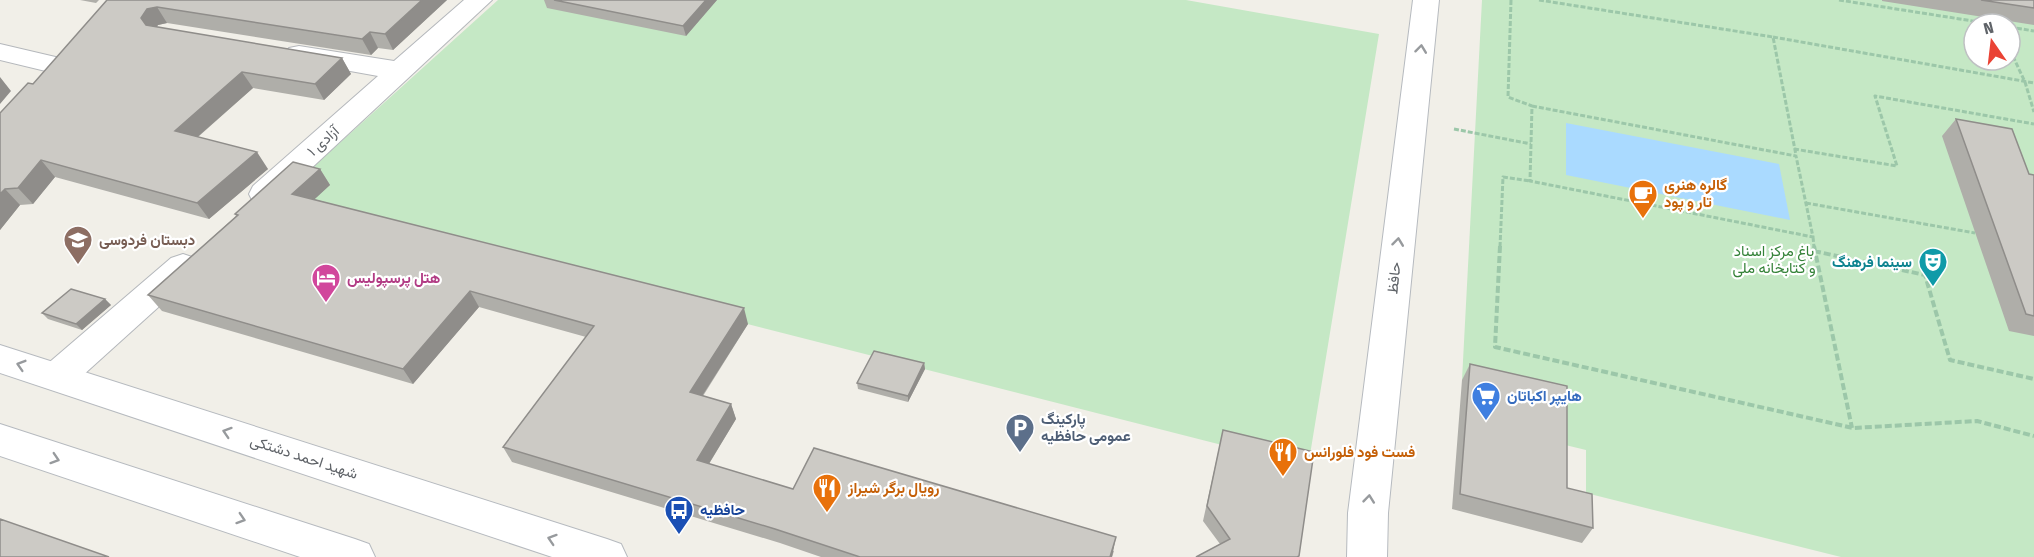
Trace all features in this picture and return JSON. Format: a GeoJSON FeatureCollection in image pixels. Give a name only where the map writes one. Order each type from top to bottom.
{"type":"FeatureCollection","features":[{"type":"Feature","properties":{"kind":"main road","name":"آزادی ۱"},"geometry":{"type":"LineString","coordinates":[[245,210],[479,0]]}},
{"type":"Feature","properties":{"kind":"main road","name":"حافظ"},"geometry":{"type":"LineString","coordinates":[[1367,557],[1368,513],[1426,0]]}},
{"type":"Feature","properties":{"kind":"main road"},"geometry":{"type":"LineString","coordinates":[[272,50],[401,70]]}},
{"type":"Feature","properties":{"kind":"main road"},"geometry":{"type":"LineString","coordinates":[[0,52],[62,57],[31,90]]}},
{"type":"Feature","properties":{"kind":"main road"},"geometry":{"type":"LineString","coordinates":[[58,376],[201,249]]}},
{"type":"Feature","properties":{"kind":"main road","name":"شهید احمد دشتکی"},"geometry":{"type":"LineString","coordinates":[[0,359],[58,376],[607,557]]}},
{"type":"Feature","properties":{"kind":"main road"},"geometry":{"type":"LineString","coordinates":[[0,440],[355,557]]}},
{"type":"Feature","properties":{"kind":"path"},"geometry":{"type":"LineString","coordinates":[[1511,0],[1508,96],[1532,106],[1796,156]]}},
{"type":"Feature","properties":{"kind":"path"},"geometry":{"type":"LineString","coordinates":[[1539,0],[1773,37],[2034,83]]}},
{"type":"Feature","properties":{"kind":"path"},"geometry":{"type":"LineString","coordinates":[[1839,0],[1962,19]]}},
{"type":"Feature","properties":{"kind":"path"},"geometry":{"type":"LineString","coordinates":[[1773,37],[1814,251],[1852,428]]}},
{"type":"Feature","properties":{"kind":"path"},"geometry":{"type":"LineString","coordinates":[[2020,72],[2034,112]]}},
{"type":"Feature","properties":{"kind":"path"},"geometry":{"type":"LineString","coordinates":[[1794,149],[1898,166],[1875,96],[2034,124]]}},
{"type":"Feature","properties":{"kind":"path"},"geometry":{"type":"LineString","coordinates":[[1530,181],[1532,106]]}},
{"type":"Feature","properties":{"kind":"path"},"geometry":{"type":"LineString","coordinates":[[1454,129],[1531,144]]}},
{"type":"Feature","properties":{"kind":"path"},"geometry":{"type":"LineString","coordinates":[[1813,237],[1503,177],[1495,347],[1852,428],[1977,421],[2034,436]]}},
{"type":"Feature","properties":{"kind":"path"},"geometry":{"type":"LineString","coordinates":[[1806,204],[1975,233]]}},
{"type":"Feature","properties":{"kind":"path"},"geometry":{"type":"LineString","coordinates":[[1814,251],[1925,275],[1950,360],[2034,379]]}},
{"type":"Feature","properties":{"kind":"green space"},"geometry":{"type":"Polygon","coordinates":[[[498,0],[1186,0],[1379,34],[1308,467],[273,203],[498,0]]]}},
{"type":"Feature","properties":{"kind":"green space","name":"باغ مرکز اسناد و کتابخانه ملی"},"geometry":{"type":"Polygon","coordinates":[[[1482,0],[2034,0],[2034,557],[1841,557],[1586,493],[1586,450],[1557,443],[1462,380],[1482,0]]]}},
{"type":"Feature","properties":{"kind":"water"},"geometry":{"type":"Polygon","coordinates":[[[1566,123],[1779,164],[1790,220],[1566,175],[1566,123]]]}},
{"type":"Feature","properties":{"kind":"building"},"geometry":{"type":"Polygon","coordinates":[[[107,0],[422,0],[385,34],[370,32],[362,39],[157,7],[147,9],[141,18],[146,25],[342,58],[315,84],[242,72],[175,131],[257,152],[197,203],[41,160],[18,188],[5,189],[0,194],[0,113],[28,83],[33,84],[107,0]]]}},
{"type":"Feature","properties":{"kind":"building"},"geometry":{"type":"Polygon","coordinates":[[[554,0],[706,0],[683,26],[554,0]]]}},
{"type":"Feature","properties":{"kind":"building"},"geometry":{"type":"Polygon","coordinates":[[[1981,0],[2034,0],[2034,8],[1981,0]]]}},
{"type":"Feature","properties":{"kind":"building"},"geometry":{"type":"Polygon","coordinates":[[[1956,119],[2012,129],[2029,174],[2034,175],[2034,316],[2026,314],[1956,119]]]}},
{"type":"Feature","properties":{"kind":"building"},"geometry":{"type":"Polygon","coordinates":[[[293,162],[320,169],[292,194],[744,308],[690,392],[731,404],[697,460],[793,489],[814,448],[1116,537],[1110,557],[860,557],[503,447],[594,326],[470,291],[403,369],[148,295],[238,215],[235,214],[293,162]]]}},
{"type":"Feature","properties":{"kind":"building"},"geometry":{"type":"Polygon","coordinates":[[[71,289],[105,299],[76,324],[42,313],[71,289]]]}},
{"type":"Feature","properties":{"kind":"building"},"geometry":{"type":"Polygon","coordinates":[[[874,351],[924,363],[908,396],[857,383],[874,351]]]}},
{"type":"Feature","properties":{"kind":"building"},"geometry":{"type":"Polygon","coordinates":[[[1470,364],[1567,386],[1567,488],[1592,494],[1593,528],[1460,494],[1470,364]]]}},
{"type":"Feature","properties":{"kind":"building"},"geometry":{"type":"Polygon","coordinates":[[[1223,430],[1314,452],[1299,556],[1196,557],[1230,539],[1207,506],[1223,430]]]}},
{"type":"Feature","properties":{"kind":"building"},"geometry":{"type":"Polygon","coordinates":[[[0,519],[109,557],[0,557],[0,519]]]}},
{"type":"Feature","properties":{"kind":"place","name":"گالره هنری تار و پود"},"geometry":{"type":"Point","coordinates":[1643,220]}},
{"type":"Feature","properties":{"kind":"place","name":"دبستان فردوسی"},"geometry":{"type":"Point","coordinates":[78,266]}},
{"type":"Feature","properties":{"kind":"place","name":"سینما فرهنگ"},"geometry":{"type":"Point","coordinates":[1933,288]}},
{"type":"Feature","properties":{"kind":"place","name":"هتل پرسپولیس"},"geometry":{"type":"Point","coordinates":[326,304]}},
{"type":"Feature","properties":{"kind":"place","name":"هایپر اکباتان"},"geometry":{"type":"Point","coordinates":[1486,422]}},
{"type":"Feature","properties":{"kind":"place","name":"پارکینگ عمومی حافظیه"},"geometry":{"type":"Point","coordinates":[1020,454]}},
{"type":"Feature","properties":{"kind":"place","name":"فست فود فلورانس"},"geometry":{"type":"Point","coordinates":[1283,478]}},
{"type":"Feature","properties":{"kind":"place","name":"رویال برگر شیراز"},"geometry":{"type":"Point","coordinates":[827,514]}},
{"type":"Feature","properties":{"kind":"place","name":"حافظیه"},"geometry":{"type":"Point","coordinates":[679,536]}}]}
